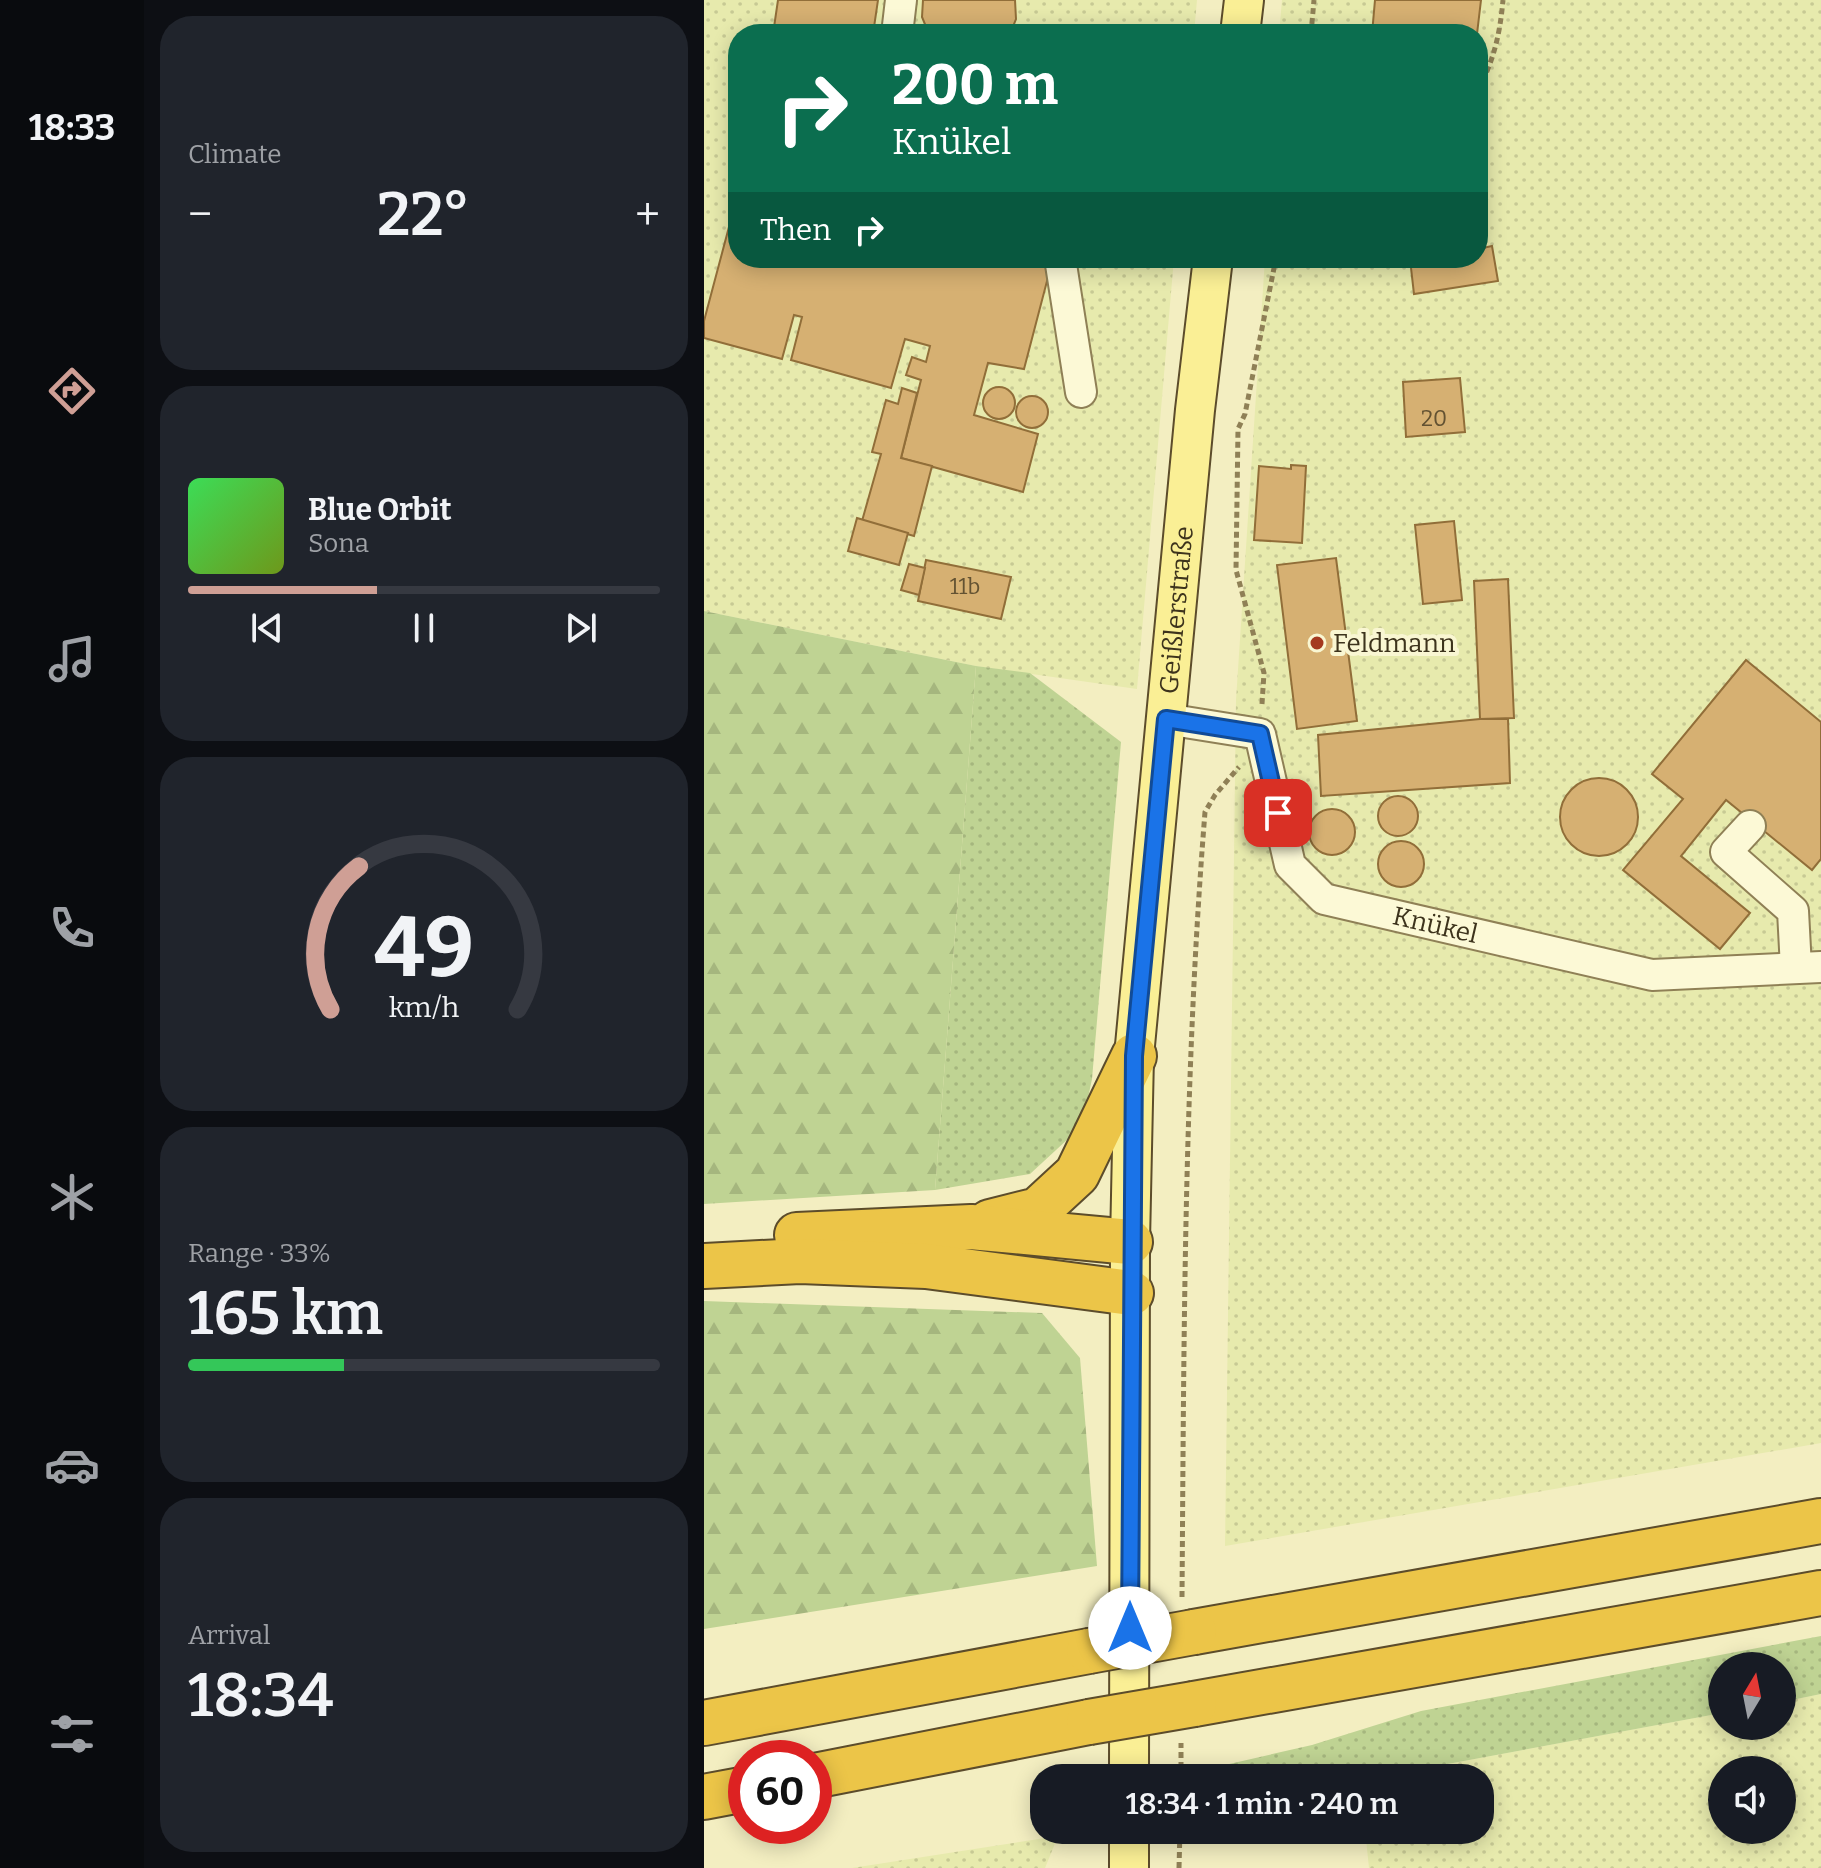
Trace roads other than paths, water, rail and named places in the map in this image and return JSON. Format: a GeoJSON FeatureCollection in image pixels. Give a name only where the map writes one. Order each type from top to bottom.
{"type":"FeatureCollection","features":[{"type":"Feature","properties":{"kind":"highway"},"geometry":{"type":"LineString","coordinates":[[971,1227],[1038,1210],[1077,1174],[1134,1056]]}},
{"type":"Feature","properties":{"kind":"highway"},"geometry":{"type":"LineString","coordinates":[[704,1239],[971,1227],[1130,1242]]}},
{"type":"Feature","properties":{"kind":"highway"},"geometry":{"type":"LineString","coordinates":[[704,1266],[800,1261],[926,1266],[1131,1293]]}},
{"type":"Feature","properties":{"kind":"highway"},"geometry":{"type":"LineString","coordinates":[[704,1723],[1089,1651],[1188,1619],[1821,1521]]}},
{"type":"Feature","properties":{"kind":"highway"},"geometry":{"type":"LineString","coordinates":[[832,1772],[1089,1722],[1188,1718],[1821,1593]]}},
{"type":"Feature","properties":{"kind":"highway"},"geometry":{"type":"LineString","coordinates":[[704,1797],[728,1792]]}},
{"type":"Feature","properties":{"kind":"main road"},"geometry":{"type":"LineString","coordinates":[[1241,24],[1244,0]]}},
{"type":"Feature","properties":{"kind":"main road","name":"Geißlerstraße"},"geometry":{"type":"LineString","coordinates":[[1129,1764],[1130,1242],[1134,1056],[1212,268]]}},
{"type":"Feature","properties":{"kind":"main road"},"geometry":{"type":"LineString","coordinates":[[1129,1844],[1129,1868]]}},
{"type":"Feature","properties":{"kind":"lane"},"geometry":{"type":"LineString","coordinates":[[898,24],[901,0]]}},
{"type":"Feature","properties":{"kind":"lane"},"geometry":{"type":"LineString","coordinates":[[1062,268],[1081,392]]}},
{"type":"Feature","properties":{"kind":"lane","name":"Knükel"},"geometry":{"type":"LineString","coordinates":[[1166,719],[1260,734],[1290,865],[1324,899],[1652,975],[1808,967]]}},
{"type":"Feature","properties":{"kind":"lane"},"geometry":{"type":"LineString","coordinates":[[1750,826],[1726,852],[1793,911],[1808,967]]}},
{"type":"Feature","properties":{"kind":"place","name":"Feldmann"},"geometry":{"type":"Point","coordinates":[1317,643]}}]}
